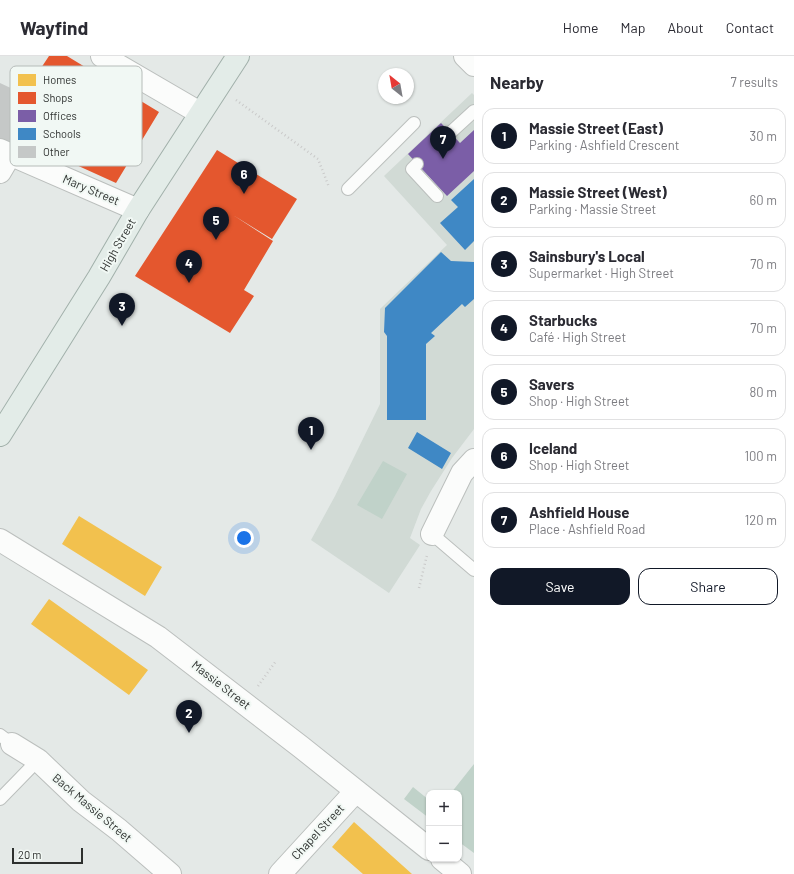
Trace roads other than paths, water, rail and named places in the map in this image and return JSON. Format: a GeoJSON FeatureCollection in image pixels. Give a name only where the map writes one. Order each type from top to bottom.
{"type":"FeatureCollection","features":[{"type":"Feature","properties":{"kind":"main road","name":"High Street"},"geometry":{"type":"LineString","coordinates":[[0,435],[99,277],[138,210],[238,56]]}},
{"type":"Feature","properties":{"kind":"street"},"geometry":{"type":"LineString","coordinates":[[102,56],[119,66]]}},
{"type":"Feature","properties":{"kind":"street"},"geometry":{"type":"LineString","coordinates":[[465,56],[474,65]]}},
{"type":"Feature","properties":{"kind":"street"},"geometry":{"type":"LineString","coordinates":[[142,79],[200,113]]}},
{"type":"Feature","properties":{"kind":"street","name":"Mary Street"},"geometry":{"type":"LineString","coordinates":[[22,166],[138,210]]}},
{"type":"Feature","properties":{"kind":"street"},"geometry":{"type":"LineString","coordinates":[[432,534],[462,473],[474,460]]}},
{"type":"Feature","properties":{"kind":"street","name":"Massie Street"},"geometry":{"type":"LineString","coordinates":[[0,540],[158,637],[356,790],[426,847]]}},
{"type":"Feature","properties":{"kind":"street","name":"Back Massie Street"},"geometry":{"type":"LineString","coordinates":[[6,740],[38,760],[80,801],[119,830],[170,874]]}},
{"type":"Feature","properties":{"kind":"street","name":"Chapel Street"},"geometry":{"type":"LineString","coordinates":[[280,874],[356,790]]}},
{"type":"Feature","properties":{"kind":"street"},"geometry":{"type":"LineString","coordinates":[[446,862],[460,874]]}},
{"type":"Feature","properties":{"kind":"lane"},"geometry":{"type":"LineString","coordinates":[[450,133],[474,111]]}},
{"type":"Feature","properties":{"kind":"lane"},"geometry":{"type":"LineString","coordinates":[[348,189],[414,123]]}},
{"type":"Feature","properties":{"kind":"lane"},"geometry":{"type":"LineString","coordinates":[[417,164],[412,169],[437,196]]}},
{"type":"Feature","properties":{"kind":"lane"},"geometry":{"type":"LineString","coordinates":[[432,534],[474,570]]}},
{"type":"Feature","properties":{"kind":"lane"},"geometry":{"type":"LineString","coordinates":[[0,799],[38,760]]}},
{"type":"Feature","properties":{"kind":"place","name":"Ashfield House"},"geometry":{"type":"Point","coordinates":[443,159]}},
{"type":"Feature","properties":{"kind":"place","name":"Iceland"},"geometry":{"type":"Point","coordinates":[244,194]}},
{"type":"Feature","properties":{"kind":"place","name":"Savers"},"geometry":{"type":"Point","coordinates":[216,240]}},
{"type":"Feature","properties":{"kind":"place","name":"Starbucks"},"geometry":{"type":"Point","coordinates":[189,283]}},
{"type":"Feature","properties":{"kind":"place","name":"Sainsbury's Local"},"geometry":{"type":"Point","coordinates":[122,326]}},
{"type":"Feature","properties":{"kind":"place","name":"Massie Street (East)"},"geometry":{"type":"Point","coordinates":[311,450]}},
{"type":"Feature","properties":{"kind":"place","name":"Massie Street (West)"},"geometry":{"type":"Point","coordinates":[189,733]}}]}
